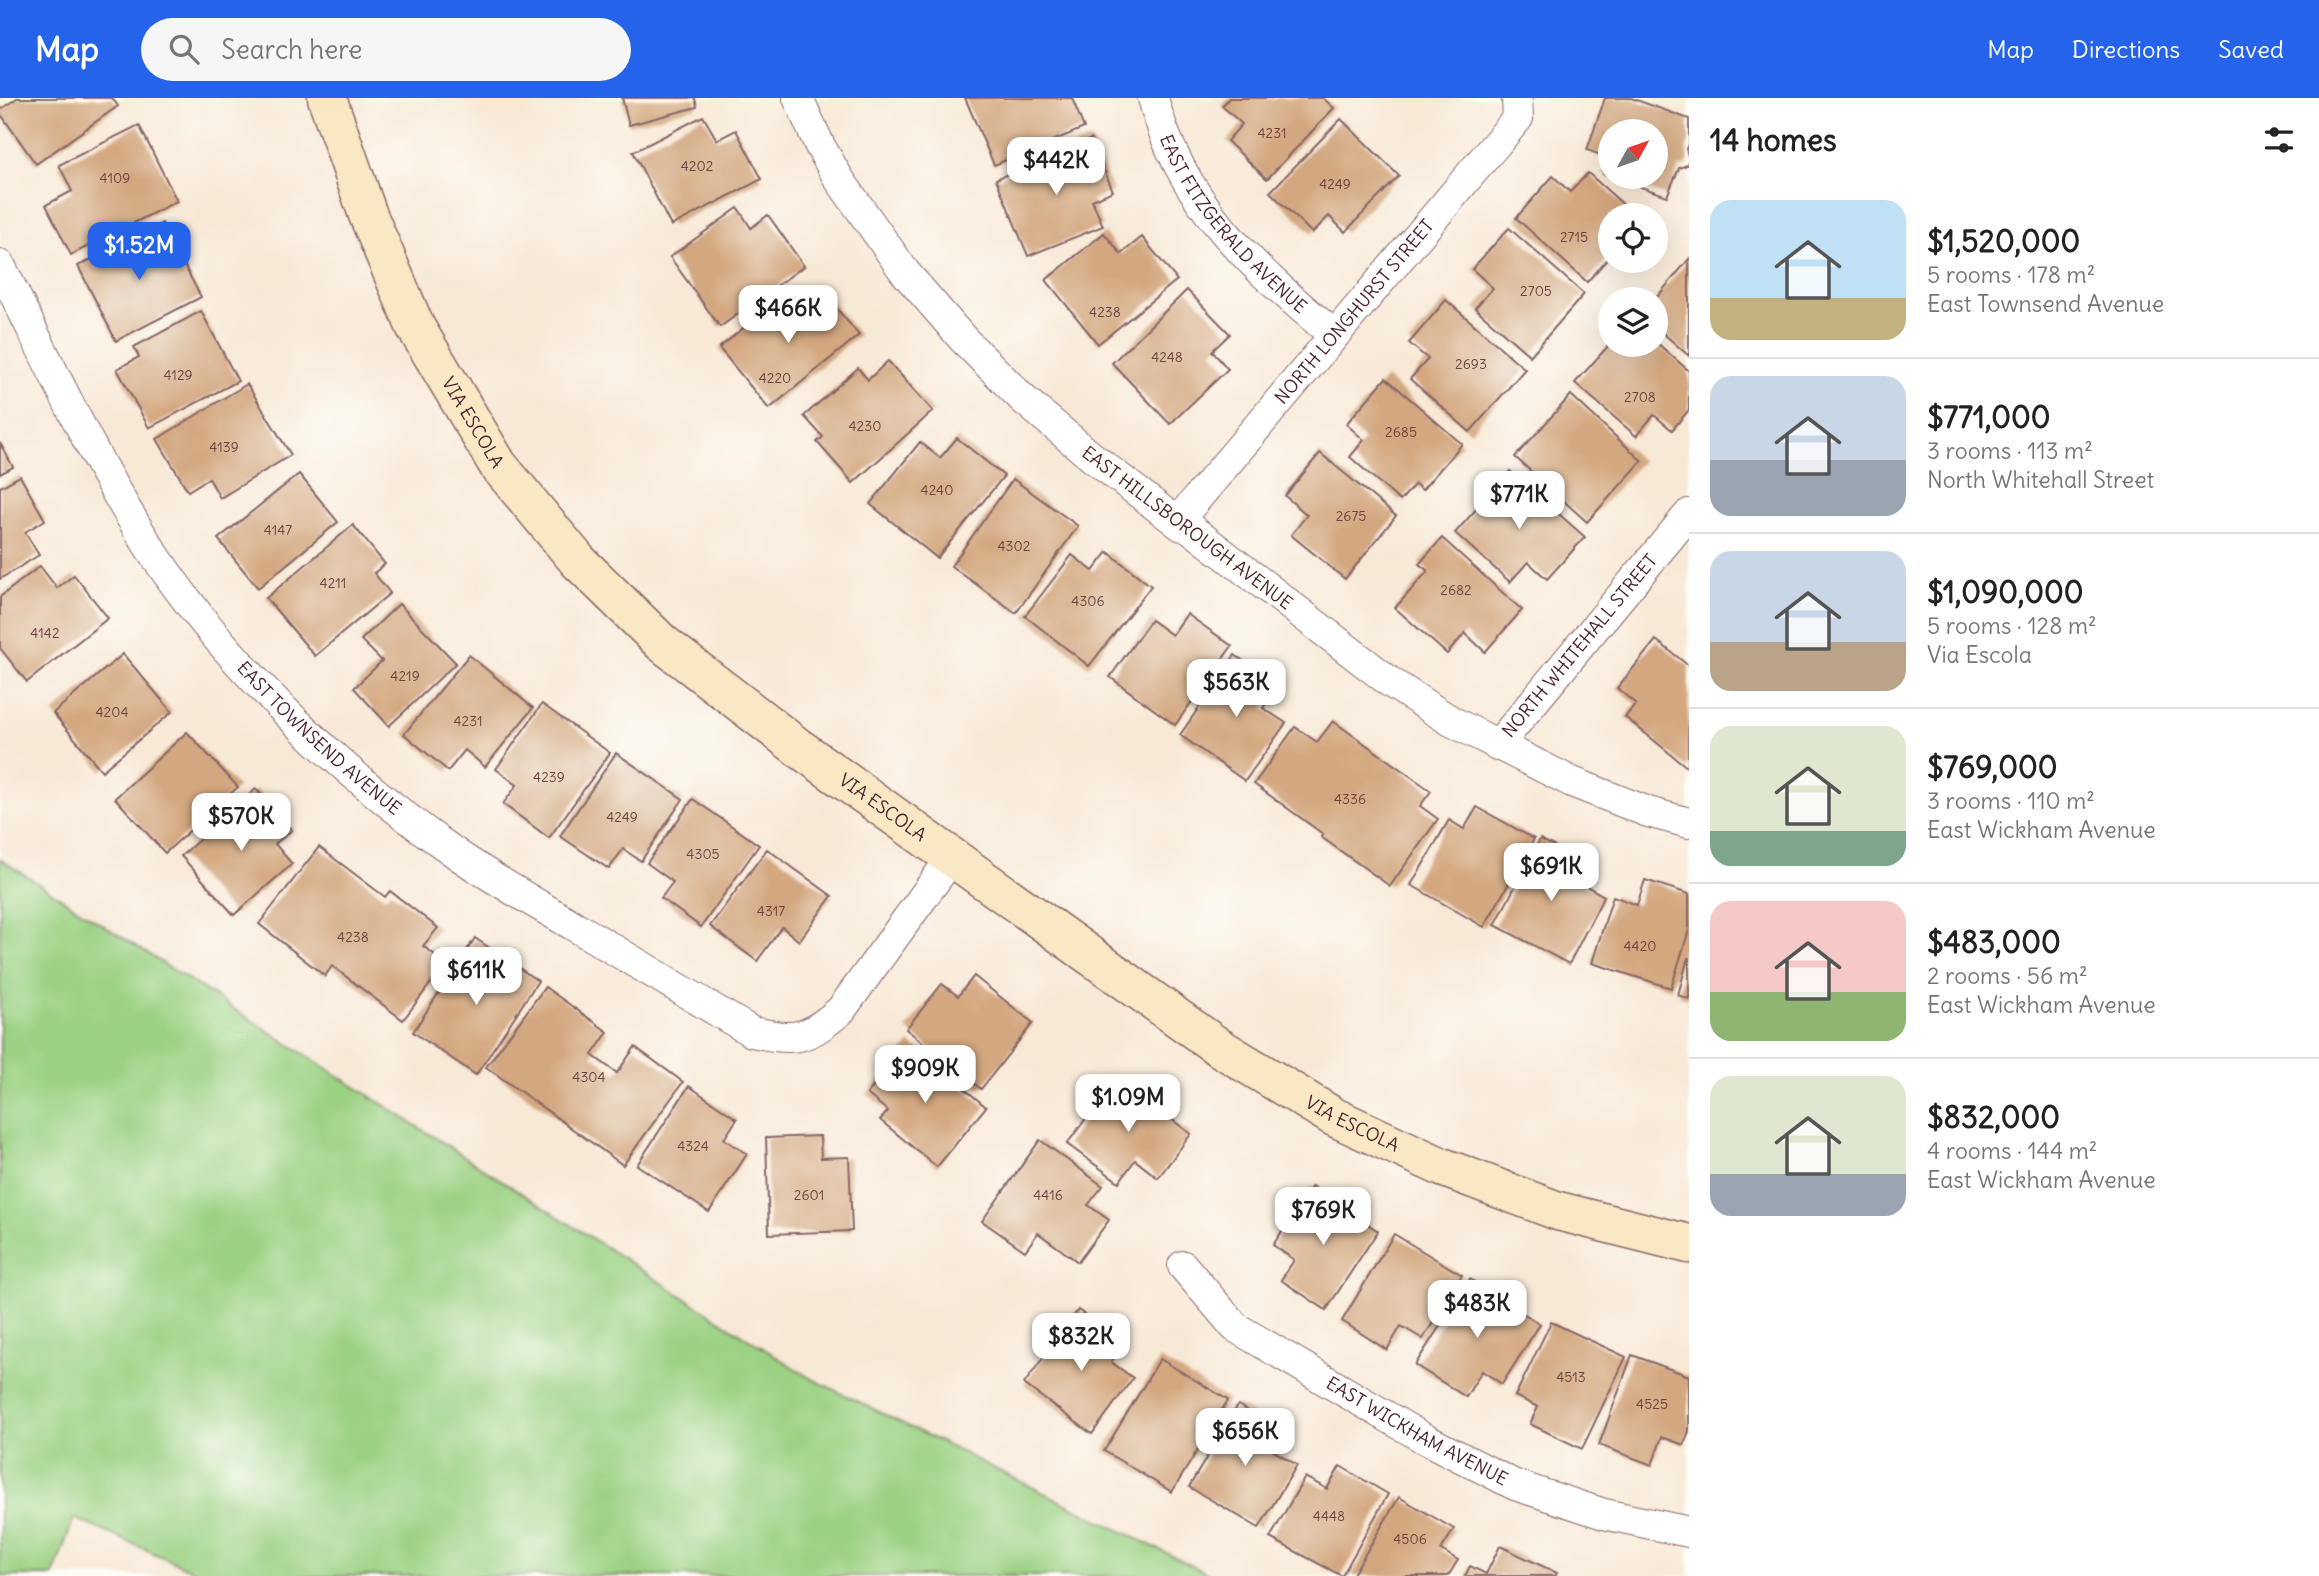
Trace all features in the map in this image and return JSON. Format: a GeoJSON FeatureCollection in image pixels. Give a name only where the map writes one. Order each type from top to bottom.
{"type":"FeatureCollection","features":[{"type":"Feature","properties":{"kind":"main road","name":"VIA ESCOLA"},"geometry":{"type":"LineString","coordinates":[[327,98],[368,215],[415,326],[498,465],[578,561],[662,643],[799,748],[1217,1046],[1334,1117],[1442,1167],[1558,1211],[1689,1244]]}},
{"type":"Feature","properties":{"kind":"street","name":"EAST HILLSBOROUGH AVENUE"},"geometry":{"type":"LineString","coordinates":[[799,98],[820,146],[839,179],[904,271],[963,339],[1031,406],[1092,457],[1182,526],[1186,525],[1390,681],[1451,721],[1572,782],[1648,812],[1689,823]]}},
{"type":"Feature","properties":{"kind":"street","name":"EAST FITZGERALD AVENUE"},"geometry":{"type":"LineString","coordinates":[[1153,98],[1169,145],[1195,195],[1226,238],[1266,278],[1334,335]]}},
{"type":"Feature","properties":{"kind":"street","name":"NORTH LONGHURST STREET"},"geometry":{"type":"LineString","coordinates":[[1177,522],[1518,118],[1517,98]]}},
{"type":"Feature","properties":{"kind":"street","name":"EAST TOWNSEND AVENUE"},"geometry":{"type":"LineString","coordinates":[[0,264],[103,471],[151,549],[202,620],[259,683],[320,744],[379,794],[459,855],[535,903],[752,1032],[780,1038],[802,1037],[822,1027],[841,1010],[953,856]]}},
{"type":"Feature","properties":{"kind":"street","name":"NORTH WHITEHALL STREET"},"geometry":{"type":"LineString","coordinates":[[1497,746],[1689,514]]}},
{"type":"Feature","properties":{"kind":"street","name":"EAST WICKHAM AVENUE"},"geometry":{"type":"LineString","coordinates":[[1183,1266],[1235,1327],[1425,1439],[1515,1485],[1604,1514],[1689,1532]]}},
{"type":"Feature","properties":{"kind":"green space"},"geometry":{"type":"Polygon","coordinates":[[[0,859],[810,1378],[1213,1576],[206,1576],[74,1518],[53,1576],[0,1576],[0,859]]]}},
{"type":"Feature","properties":{"kind":"building"},"geometry":{"type":"Polygon","coordinates":[[[17,98],[112,98],[118,106],[36,164],[0,113],[0,110],[17,98]]]}},
{"type":"Feature","properties":{"kind":"building"},"geometry":{"type":"Polygon","coordinates":[[[622,98],[695,98],[697,107],[629,125],[622,98]]]}},
{"type":"Feature","properties":{"kind":"building"},"geometry":{"type":"Polygon","coordinates":[[[965,98],[1072,98],[1084,128],[994,165],[965,98]]]}},
{"type":"Feature","properties":{"kind":"building"},"geometry":{"type":"Polygon","coordinates":[[[1229,98],[1323,98],[1334,108],[1267,179],[1227,141],[1242,124],[1222,106],[1229,98]]]}},
{"type":"Feature","properties":{"kind":"building"},"geometry":{"type":"Polygon","coordinates":[[[1605,98],[1631,98],[1689,119],[1687,165],[1679,168],[1667,196],[1647,189],[1668,189],[1668,119],[1598,119],[1598,154],[1587,150],[1605,98]]]}},
{"type":"Feature","properties":{"kind":"building"},"geometry":{"type":"Polygon","coordinates":[[[703,116],[717,140],[736,130],[762,179],[671,226],[633,152],[703,116]]]}},
{"type":"Feature","properties":{"kind":"building"},"geometry":{"type":"Polygon","coordinates":[[[1341,119],[1399,176],[1345,232],[1329,216],[1312,233],[1270,192],[1341,119]]]}},
{"type":"Feature","properties":{"kind":"building"},"geometry":{"type":"Polygon","coordinates":[[[139,125],[177,201],[71,255],[46,205],[72,191],[59,165],[139,125]]]}},
{"type":"Feature","properties":{"kind":"building"},"geometry":{"type":"Polygon","coordinates":[[[1091,139],[1113,191],[1092,200],[1103,226],[1028,256],[996,179],[1091,139]]]}},
{"type":"Feature","properties":{"kind":"building"},"geometry":{"type":"Polygon","coordinates":[[[1588,173],[1598,182],[1598,189],[1606,189],[1622,203],[1598,203],[1598,270],[1587,282],[1516,218],[1553,176],[1570,192],[1588,173]]]}},
{"type":"Feature","properties":{"kind":"building"},"geometry":{"type":"Polygon","coordinates":[[[738,208],[751,228],[768,215],[804,266],[720,327],[670,257],[738,208]]]}},
{"type":"Feature","properties":{"kind":"building"},"geometry":{"type":"Polygon","coordinates":[[[162,223],[201,297],[116,341],[78,266],[162,223]]]}},
{"type":"Feature","properties":{"kind":"building"},"geometry":{"type":"Polygon","coordinates":[[[1509,228],[1584,294],[1530,356],[1475,308],[1493,288],[1472,269],[1509,228]]]}},
{"type":"Feature","properties":{"kind":"building"},"geometry":{"type":"Polygon","coordinates":[[[1104,233],[1121,254],[1142,237],[1177,280],[1098,344],[1046,280],[1104,233]]]}},
{"type":"Feature","properties":{"kind":"building"},"geometry":{"type":"Polygon","coordinates":[[[1689,259],[1689,356],[1668,338],[1668,287],[1665,287],[1689,259]]]}},
{"type":"Feature","properties":{"kind":"building"},"geometry":{"type":"Polygon","coordinates":[[[1187,290],[1230,334],[1212,351],[1228,369],[1170,424],[1112,363],[1187,290]]]}},
{"type":"Feature","properties":{"kind":"building"},"geometry":{"type":"Polygon","coordinates":[[[788,291],[803,309],[823,292],[859,335],[769,409],[719,348],[788,291]]]}},
{"type":"Feature","properties":{"kind":"building"},"geometry":{"type":"Polygon","coordinates":[[[1446,300],[1525,369],[1470,432],[1410,379],[1428,359],[1409,343],[1446,300]]]}},
{"type":"Feature","properties":{"kind":"building"},"geometry":{"type":"Polygon","coordinates":[[[201,311],[238,381],[149,428],[117,369],[139,357],[134,347],[201,311]]]}},
{"type":"Feature","properties":{"kind":"building"},"geometry":{"type":"Polygon","coordinates":[[[1668,353],[1689,371],[1689,410],[1672,430],[1654,415],[1636,436],[1575,383],[1598,357],[1668,357],[1668,353]]]}},
{"type":"Feature","properties":{"kind":"building"},"geometry":{"type":"Polygon","coordinates":[[[888,361],[933,411],[853,483],[817,442],[823,437],[804,416],[858,368],[868,380],[888,361]]]}},
{"type":"Feature","properties":{"kind":"building"},"geometry":{"type":"Polygon","coordinates":[[[1386,378],[1462,444],[1422,490],[1415,484],[1400,501],[1350,457],[1364,440],[1346,424],[1386,378]]]}},
{"type":"Feature","properties":{"kind":"building"},"geometry":{"type":"Polygon","coordinates":[[[247,384],[291,455],[220,498],[209,478],[188,491],[157,439],[247,384]]]}},
{"type":"Feature","properties":{"kind":"building"},"geometry":{"type":"Polygon","coordinates":[[[1571,395],[1642,461],[1587,522],[1515,457],[1571,395]]]}},
{"type":"Feature","properties":{"kind":"building"},"geometry":{"type":"Polygon","coordinates":[[[957,438],[1004,476],[937,558],[870,504],[920,442],[940,458],[957,438]]]}},
{"type":"Feature","properties":{"kind":"building"},"geometry":{"type":"Polygon","coordinates":[[[0,443],[13,467],[0,474],[0,443]]]}},
{"type":"Feature","properties":{"kind":"building"},"geometry":{"type":"Polygon","coordinates":[[[1320,453],[1396,516],[1345,579],[1291,535],[1307,515],[1285,496],[1320,453]]]}},
{"type":"Feature","properties":{"kind":"building"},"geometry":{"type":"Polygon","coordinates":[[[1510,471],[1585,537],[1547,579],[1528,562],[1510,582],[1455,533],[1510,471]]]}},
{"type":"Feature","properties":{"kind":"building"},"geometry":{"type":"Polygon","coordinates":[[[299,474],[338,522],[258,588],[218,539],[299,474]]]}},
{"type":"Feature","properties":{"kind":"building"},"geometry":{"type":"Polygon","coordinates":[[[20,476],[45,520],[25,532],[39,555],[0,579],[0,487],[20,476]]]}},
{"type":"Feature","properties":{"kind":"building"},"geometry":{"type":"Polygon","coordinates":[[[1013,479],[1078,526],[1016,613],[951,566],[1013,479]]]}},
{"type":"Feature","properties":{"kind":"building"},"geometry":{"type":"Polygon","coordinates":[[[353,525],[385,564],[374,573],[390,593],[315,656],[266,598],[353,525]]]}},
{"type":"Feature","properties":{"kind":"building"},"geometry":{"type":"Polygon","coordinates":[[[1442,538],[1522,610],[1485,652],[1465,633],[1447,654],[1395,608],[1428,571],[1419,564],[1442,538]]]}},
{"type":"Feature","properties":{"kind":"building"},"geometry":{"type":"Polygon","coordinates":[[[1108,552],[1151,586],[1089,666],[1025,616],[1072,555],[1093,571],[1108,552]]]}},
{"type":"Feature","properties":{"kind":"building"},"geometry":{"type":"Polygon","coordinates":[[[40,566],[57,588],[74,575],[108,618],[27,682],[0,648],[0,597],[40,566]]]}},
{"type":"Feature","properties":{"kind":"building"},"geometry":{"type":"Polygon","coordinates":[[[399,604],[456,663],[389,726],[354,688],[382,661],[361,640],[399,604]]]}},
{"type":"Feature","properties":{"kind":"building"},"geometry":{"type":"Polygon","coordinates":[[[1187,614],[1232,646],[1175,725],[1110,677],[1151,620],[1172,635],[1187,614]]]}},
{"type":"Feature","properties":{"kind":"building"},"geometry":{"type":"Polygon","coordinates":[[[1656,640],[1689,666],[1688,768],[1625,717],[1636,704],[1617,688],[1656,640]]]}},
{"type":"Feature","properties":{"kind":"building"},"geometry":{"type":"Polygon","coordinates":[[[123,654],[172,712],[102,771],[53,713],[123,654]]]}},
{"type":"Feature","properties":{"kind":"building"},"geometry":{"type":"Polygon","coordinates":[[[469,655],[533,708],[485,767],[465,750],[448,771],[404,734],[469,655]]]}},
{"type":"Feature","properties":{"kind":"building"},"geometry":{"type":"Polygon","coordinates":[[[1235,655],[1279,686],[1263,708],[1286,723],[1245,781],[1180,735],[1235,655]]]}},
{"type":"Feature","properties":{"kind":"building"},"geometry":{"type":"Polygon","coordinates":[[[542,704],[610,753],[549,838],[503,804],[517,785],[496,769],[542,704]]]}},
{"type":"Feature","properties":{"kind":"building"},"geometry":{"type":"Polygon","coordinates":[[[1333,721],[1431,791],[1420,806],[1438,819],[1390,886],[1321,837],[1323,834],[1254,784],[1295,727],[1317,742],[1333,721]]]}},
{"type":"Feature","properties":{"kind":"building"},"geometry":{"type":"Polygon","coordinates":[[[187,732],[238,787],[165,853],[115,798],[187,732]]]}},
{"type":"Feature","properties":{"kind":"building"},"geometry":{"type":"Polygon","coordinates":[[[616,753],[683,799],[641,861],[623,849],[609,869],[560,836],[616,753]]]}},
{"type":"Feature","properties":{"kind":"building"},"geometry":{"type":"Polygon","coordinates":[[[256,789],[292,830],[275,844],[292,864],[234,915],[181,856],[256,789]]]}},
{"type":"Feature","properties":{"kind":"building"},"geometry":{"type":"Polygon","coordinates":[[[693,799],[759,845],[701,927],[661,898],[673,882],[647,863],[693,799]]]}},
{"type":"Feature","properties":{"kind":"building"},"geometry":{"type":"Polygon","coordinates":[[[1477,807],[1534,839],[1484,927],[1411,885],[1449,820],[1464,829],[1477,807]]]}},
{"type":"Feature","properties":{"kind":"building"},"geometry":{"type":"Polygon","coordinates":[[[1540,839],[1590,865],[1581,883],[1604,896],[1569,964],[1495,925],[1540,839]]]}},
{"type":"Feature","properties":{"kind":"building"},"geometry":{"type":"Polygon","coordinates":[[[319,847],[385,897],[390,891],[438,928],[423,946],[446,963],[403,1020],[332,966],[325,976],[259,924],[319,847]]]}},
{"type":"Feature","properties":{"kind":"building"},"geometry":{"type":"Polygon","coordinates":[[[767,849],[832,896],[799,941],[782,927],[757,961],[710,926],[767,849]]]}},
{"type":"Feature","properties":{"kind":"building"},"geometry":{"type":"Polygon","coordinates":[[[1645,880],[1689,894],[1689,930],[1671,988],[1592,963],[1613,896],[1637,905],[1645,880]]]}},
{"type":"Feature","properties":{"kind":"building"},"geometry":{"type":"Polygon","coordinates":[[[475,938],[538,981],[476,1075],[413,1032],[475,938]]]}},
{"type":"Feature","properties":{"kind":"building"},"geometry":{"type":"Polygon","coordinates":[[[1689,958],[1689,999],[1678,995],[1689,958]]]}},
{"type":"Feature","properties":{"kind":"building"},"geometry":{"type":"Polygon","coordinates":[[[974,976],[1033,1023],[981,1089],[906,1029],[942,984],[958,996],[974,976]]]}},
{"type":"Feature","properties":{"kind":"building"},"geometry":{"type":"Polygon","coordinates":[[[545,987],[608,1032],[592,1055],[617,1073],[635,1047],[683,1082],[623,1165],[486,1067],[545,987]]]}},
{"type":"Feature","properties":{"kind":"building"},"geometry":{"type":"Polygon","coordinates":[[[910,1043],[986,1107],[937,1167],[880,1120],[888,1111],[867,1094],[910,1043]]]}},
{"type":"Feature","properties":{"kind":"building"},"geometry":{"type":"Polygon","coordinates":[[[1116,1078],[1191,1134],[1158,1178],[1135,1160],[1119,1182],[1067,1144],[1116,1078]]]}},
{"type":"Feature","properties":{"kind":"building"},"geometry":{"type":"Polygon","coordinates":[[[689,1086],[737,1119],[724,1139],[747,1154],[709,1212],[637,1165],[689,1086]]]}},
{"type":"Feature","properties":{"kind":"building"},"geometry":{"type":"Polygon","coordinates":[[[820,1136],[821,1158],[849,1157],[852,1231],[769,1234],[766,1138],[820,1136]]]}},
{"type":"Feature","properties":{"kind":"building"},"geometry":{"type":"Polygon","coordinates":[[[1040,1140],[1103,1186],[1088,1205],[1109,1220],[1078,1262],[1038,1233],[1025,1251],[982,1221],[1040,1140]]]}},
{"type":"Feature","properties":{"kind":"building"},"geometry":{"type":"Polygon","coordinates":[[[1312,1186],[1378,1231],[1326,1310],[1281,1280],[1294,1260],[1273,1245],[1312,1186]]]}},
{"type":"Feature","properties":{"kind":"building"},"geometry":{"type":"Polygon","coordinates":[[[1394,1234],[1462,1275],[1423,1339],[1401,1326],[1387,1350],[1342,1321],[1394,1234]]]}},
{"type":"Feature","properties":{"kind":"building"},"geometry":{"type":"Polygon","coordinates":[[[1470,1279],[1540,1324],[1502,1384],[1482,1371],[1466,1397],[1415,1365],[1470,1279]]]}},
{"type":"Feature","properties":{"kind":"building"},"geometry":{"type":"Polygon","coordinates":[[[1078,1310],[1124,1343],[1111,1362],[1133,1378],[1092,1434],[1024,1384],[1078,1310]]]}},
{"type":"Feature","properties":{"kind":"building"},"geometry":{"type":"Polygon","coordinates":[[[1551,1322],[1626,1357],[1582,1449],[1530,1424],[1538,1407],[1515,1396],[1551,1322]]]}},
{"type":"Feature","properties":{"kind":"building"},"geometry":{"type":"Polygon","coordinates":[[[1632,1355],[1689,1376],[1689,1431],[1684,1445],[1662,1437],[1652,1465],[1599,1445],[1632,1355]]]}},
{"type":"Feature","properties":{"kind":"building"},"geometry":{"type":"Polygon","coordinates":[[[1160,1359],[1228,1400],[1172,1492],[1104,1451],[1160,1359]]]}},
{"type":"Feature","properties":{"kind":"building"},"geometry":{"type":"Polygon","coordinates":[[[1238,1405],[1285,1433],[1274,1451],[1297,1465],[1259,1528],[1189,1487],[1238,1405]]]}},
{"type":"Feature","properties":{"kind":"building"},"geometry":{"type":"Polygon","coordinates":[[[1340,1466],[1388,1494],[1342,1576],[1270,1538],[1305,1477],[1327,1489],[1340,1466]]]}},
{"type":"Feature","properties":{"kind":"building"},"geometry":{"type":"Polygon","coordinates":[[[1399,1497],[1454,1529],[1441,1550],[1458,1560],[1448,1576],[1352,1576],[1399,1497]]]}},
{"type":"Feature","properties":{"kind":"building"},"geometry":{"type":"Polygon","coordinates":[[[1500,1546],[1557,1573],[1555,1576],[1465,1576],[1470,1566],[1486,1574],[1500,1546]]]}}]}
